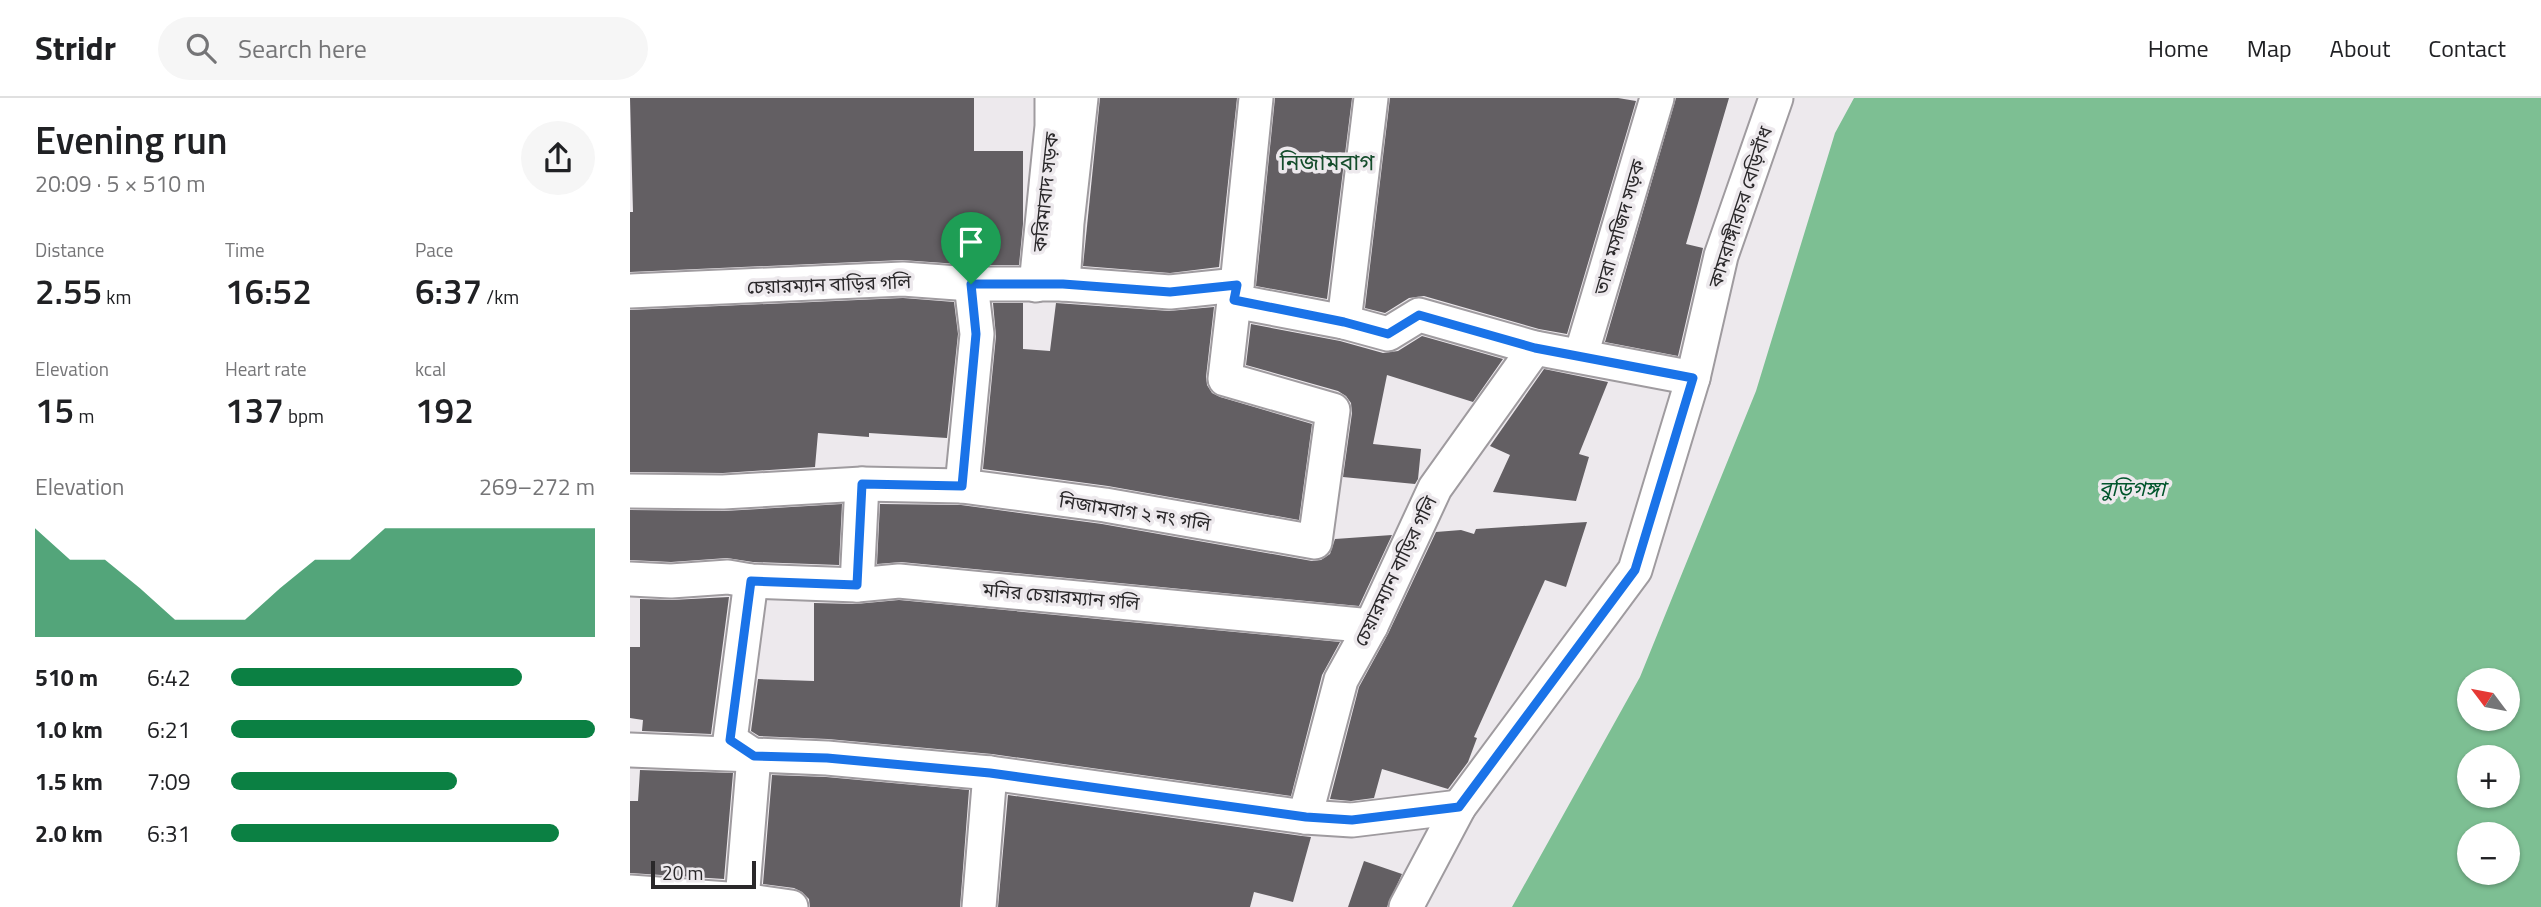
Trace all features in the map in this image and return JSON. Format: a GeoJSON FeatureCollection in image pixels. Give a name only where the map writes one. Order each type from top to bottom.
{"type":"FeatureCollection","features":[{"type":"Feature","properties":{"kind":"street","name":"করিমাবাদ সড়ক"},"geometry":{"type":"LineString","coordinates":[[1049,285],[1052,98]]}},
{"type":"Feature","properties":{"kind":"street"},"geometry":{"type":"LineString","coordinates":[[1049,285],[1067,223],[1081,98]]}},
{"type":"Feature","properties":{"kind":"street"},"geometry":{"type":"LineString","coordinates":[[1236,293],[1256,98]]}},
{"type":"Feature","properties":{"kind":"street"},"geometry":{"type":"LineString","coordinates":[[1344,322],[1371,98]]}},
{"type":"Feature","properties":{"kind":"street","name":"তারা মসজিদ সড়ক"},"geometry":{"type":"LineString","coordinates":[[1581,355],[1657,98]]}},
{"type":"Feature","properties":{"kind":"street","name":"কামরাঙ্গীরচর বেড়িবাঁধ"},"geometry":{"type":"LineString","coordinates":[[1406,907],[1459,807],[1635,570],[1693,378],[1721,256],[1776,98]]}},
{"type":"Feature","properties":{"kind":"street","name":"চেয়ারম্যান বাড়ির গলি"},"geometry":{"type":"LineString","coordinates":[[630,291],[902,279],[971,284],[1236,293],[1388,334],[1419,315],[1535,348],[1693,378]]}},
{"type":"Feature","properties":{"kind":"street"},"geometry":{"type":"LineString","coordinates":[[962,486],[976,334],[971,284]]}},
{"type":"Feature","properties":{"kind":"street","name":"নিজামবাগ ২ নং গলি"},"geometry":{"type":"LineString","coordinates":[[630,491],[723,492],[862,484],[962,486],[1105,505],[1315,542],[1333,410],[1225,379],[1236,293]]}},
{"type":"Feature","properties":{"kind":"street","name":"চেয়ারম্যান বাড়ির গলি"},"geometry":{"type":"LineString","coordinates":[[1306,817],[1341,680],[1371,626],[1435,488],[1535,348]]}},
{"type":"Feature","properties":{"kind":"street"},"geometry":{"type":"LineString","coordinates":[[857,585],[862,484]]}},
{"type":"Feature","properties":{"kind":"street","name":"মনির চেয়ারম্যান গলি"},"geometry":{"type":"LineString","coordinates":[[630,579],[671,581],[729,576],[751,581],[857,585],[899,581],[1371,626]]}},
{"type":"Feature","properties":{"kind":"street"},"geometry":{"type":"LineString","coordinates":[[751,581],[730,740],[754,756]]}},
{"type":"Feature","properties":{"kind":"street"},"geometry":{"type":"LineString","coordinates":[[630,750],[827,758],[990,773],[1306,817],[1352,820],[1459,807]]}},
{"type":"Feature","properties":{"kind":"street"},"geometry":{"type":"LineString","coordinates":[[742,900],[754,756]]}},
{"type":"Feature","properties":{"kind":"street"},"geometry":{"type":"LineString","coordinates":[[979,907],[990,773]]}},
{"type":"Feature","properties":{"kind":"street"},"geometry":{"type":"LineString","coordinates":[[630,891],[742,900],[791,907]]}},
{"type":"Feature","properties":{"kind":"water","name":"বুড়িগঙ্গা"},"geometry":{"type":"Polygon","coordinates":[[[1854,98],[2541,98],[2541,907],[1512,907],[1640,677],[1756,391],[1835,133],[1854,98]]]}},
{"type":"Feature","properties":{"kind":"building"},"geometry":{"type":"Polygon","coordinates":[[[630,98],[974,98],[974,151],[1023,151],[1023,224],[1019,265],[902,260],[630,272],[630,212],[633,212],[630,98]]]}},
{"type":"Feature","properties":{"kind":"building"},"geometry":{"type":"Polygon","coordinates":[[[1100,98],[1237,98],[1219,267],[1170,273],[1083,266],[1100,98]]]}},
{"type":"Feature","properties":{"kind":"building"},"geometry":{"type":"Polygon","coordinates":[[[1275,98],[1352,98],[1327,299],[1256,286],[1275,98]]]}},
{"type":"Feature","properties":{"kind":"building"},"geometry":{"type":"Polygon","coordinates":[[[1390,98],[1618,98],[1636,101],[1567,334],[1539,329],[1424,296],[1409,298],[1385,313],[1365,308],[1390,98]]]}},
{"type":"Feature","properties":{"kind":"building"},"geometry":{"type":"Polygon","coordinates":[[[1676,98],[1729,98],[1686,244],[1703,248],[1678,356],[1605,342],[1676,98]]]}},
{"type":"Feature","properties":{"kind":"building"},"geometry":{"type":"Polygon","coordinates":[[[903,298],[954,302],[958,334],[947,438],[818,433],[815,467],[723,473],[630,472],[630,310],[903,298]]]}},
{"type":"Feature","properties":{"kind":"building"},"geometry":{"type":"Polygon","coordinates":[[[993,303],[1023,303],[1023,349],[1050,351],[1056,303],[1169,311],[1214,307],[1206,377],[1212,393],[1312,424],[1299,520],[1108,486],[983,469],[996,336],[993,303]]]}},
{"type":"Feature","properties":{"kind":"building"},"geometry":{"type":"Polygon","coordinates":[[[1251,324],[1340,341],[1383,353],[1398,351],[1422,336],[1503,359],[1473,402],[1387,375],[1373,444],[1421,449],[1418,479],[1415,484],[1343,477],[1351,403],[1338,391],[1246,365],[1251,324]]]}},
{"type":"Feature","properties":{"kind":"building"},"geometry":{"type":"Polygon","coordinates":[[[1544,369],[1608,382],[1579,454],[1589,457],[1576,501],[1493,492],[1510,455],[1490,446],[1544,369]]]}},
{"type":"Feature","properties":{"kind":"building"},"geometry":{"type":"Polygon","coordinates":[[[842,504],[839,565],[753,562],[727,558],[671,562],[630,560],[630,510],[724,511],[842,504]]]}},
{"type":"Feature","properties":{"kind":"building"},"geometry":{"type":"Polygon","coordinates":[[[880,504],[961,505],[1102,524],[1312,561],[1321,560],[1330,554],[1335,539],[1392,535],[1359,606],[901,562],[877,564],[880,504]]]}},
{"type":"Feature","properties":{"kind":"building"},"geometry":{"type":"Polygon","coordinates":[[[1587,522],[1566,587],[1545,580],[1474,737],[1477,738],[1468,762],[1448,789],[1382,769],[1374,798],[1351,801],[1330,799],[1359,687],[1388,634],[1436,532],[1461,530],[1474,534],[1476,529],[1587,522]]]}},
{"type":"Feature","properties":{"kind":"building"},"geometry":{"type":"Polygon","coordinates":[[[729,597],[711,734],[642,731],[643,720],[630,718],[630,647],[640,647],[640,599],[729,597]]]}},
{"type":"Feature","properties":{"kind":"building"},"geometry":{"type":"Polygon","coordinates":[[[899,600],[1340,642],[1322,675],[1291,796],[992,754],[828,739],[759,736],[751,731],[758,679],[814,681],[814,603],[856,604],[899,600]]]}},
{"type":"Feature","properties":{"kind":"building"},"geometry":{"type":"Polygon","coordinates":[[[640,770],[733,773],[724,879],[630,873],[630,801],[638,801],[640,770]]]}},
{"type":"Feature","properties":{"kind":"building"},"geometry":{"type":"Polygon","coordinates":[[[772,775],[826,777],[969,790],[960,907],[810,907],[809,899],[794,888],[763,884],[772,775]]]}},
{"type":"Feature","properties":{"kind":"building"},"geometry":{"type":"Polygon","coordinates":[[[1008,795],[1311,837],[1293,902],[1254,892],[1250,907],[998,907],[1008,795]]]}},
{"type":"Feature","properties":{"kind":"building"},"geometry":{"type":"Polygon","coordinates":[[[1364,861],[1402,874],[1387,907],[1348,907],[1364,861]]]}},
{"type":"Feature","properties":{"kind":"district","name":"নিজামবাগ"},"geometry":{"type":"Point","coordinates":[1327,162]}},
{"type":"Feature","properties":{"kind":"route"},"geometry":{"type":"LineString","coordinates":[[971,284],[1063,284],[1170,292],[1237,285],[1234,300],[1287,313],[1344,322],[1388,334],[1419,315],[1535,348],[1693,378],[1635,570],[1459,807],[1352,820],[1306,817],[990,773],[827,758],[754,756],[730,740],[751,581],[857,585],[862,484],[962,486],[976,334],[971,284]]}}]}
